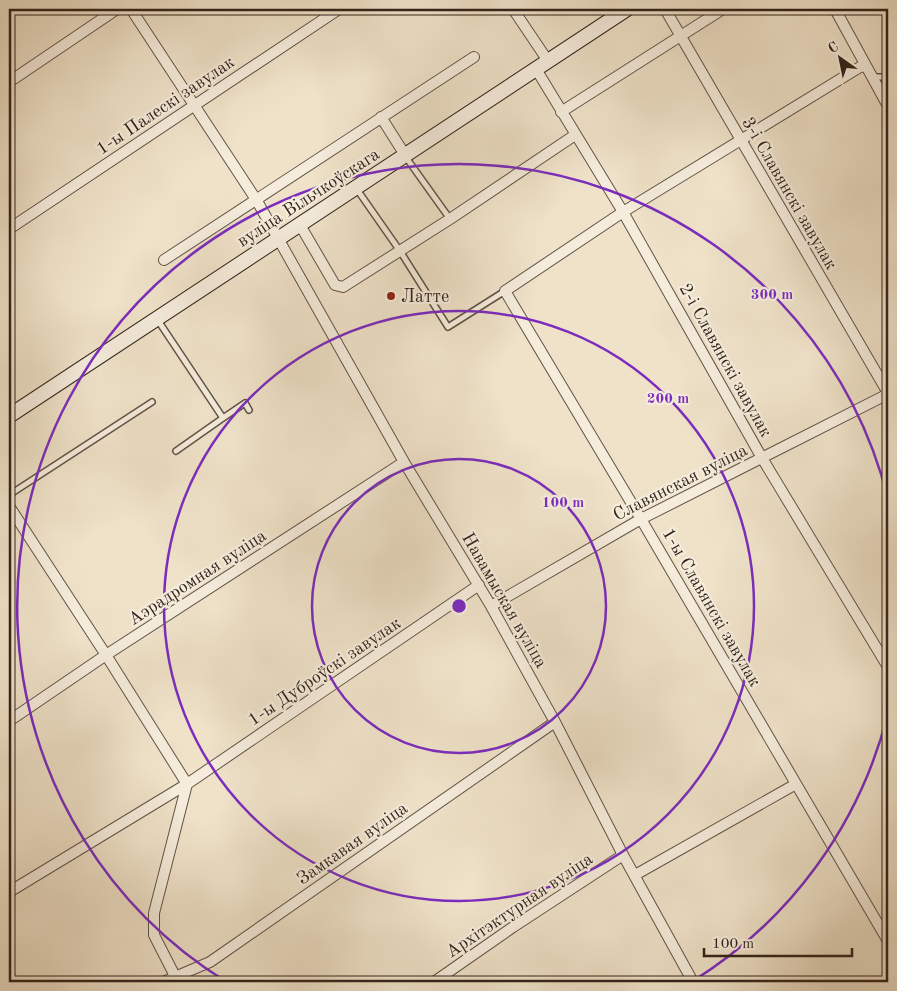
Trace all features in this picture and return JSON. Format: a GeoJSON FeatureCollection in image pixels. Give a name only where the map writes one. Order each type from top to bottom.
{"type":"FeatureCollection","features":[{"type":"Feature","properties":{"kind":"main road","name":"вуліца Вільчкоўскага"},"geometry":{"type":"LineString","coordinates":[[9,416],[627,9]]}},
{"type":"Feature","properties":{"kind":"street"},"geometry":{"type":"LineString","coordinates":[[9,82],[117,9]]}},
{"type":"Feature","properties":{"kind":"street","name":"Навамыская вуліца"},"geometry":{"type":"LineString","coordinates":[[131,9],[257,201],[404,462],[479,585],[555,722],[623,855],[692,982]]}},
{"type":"Feature","properties":{"kind":"street","name":"1-ы Палескі завулак"},"geometry":{"type":"LineString","coordinates":[[9,229],[340,9]]}},
{"type":"Feature","properties":{"kind":"street"},"geometry":{"type":"LineString","coordinates":[[514,9],[548,61]]}},
{"type":"Feature","properties":{"kind":"street","name":"3-і Славянскі завулак"},"geometry":{"type":"LineString","coordinates":[[665,9],[888,394]]}},
{"type":"Feature","properties":{"kind":"street"},"geometry":{"type":"LineString","coordinates":[[562,112],[722,9]]}},
{"type":"Feature","properties":{"kind":"street"},"geometry":{"type":"LineString","coordinates":[[835,9],[888,106]]}},
{"type":"Feature","properties":{"kind":"street"},"geometry":{"type":"LineString","coordinates":[[164,260],[257,201],[474,57]]}},
{"type":"Feature","properties":{"kind":"street"},"geometry":{"type":"LineString","coordinates":[[505,291],[623,212],[865,64]]}},
{"type":"Feature","properties":{"kind":"street","name":"2-і Славянскі завулак"},"geometry":{"type":"LineString","coordinates":[[536,69],[623,212],[762,458],[888,667]]}},
{"type":"Feature","properties":{"kind":"street"},"geometry":{"type":"LineString","coordinates":[[381,117],[405,155]]}},
{"type":"Feature","properties":{"kind":"street"},"geometry":{"type":"LineString","coordinates":[[300,225],[335,285],[338,287],[343,286],[450,219],[575,135]]}},
{"type":"Feature","properties":{"kind":"street","name":"1-ы Славянскі завулак"},"geometry":{"type":"LineString","coordinates":[[505,291],[888,941]]}},
{"type":"Feature","properties":{"kind":"street","name":"Славянская вуліца"},"geometry":{"type":"LineString","coordinates":[[491,606],[641,519],[888,394]]}},
{"type":"Feature","properties":{"kind":"street","name":"Аэрадромная вуліца"},"geometry":{"type":"LineString","coordinates":[[9,721],[106,655],[404,462]]}},
{"type":"Feature","properties":{"kind":"street"},"geometry":{"type":"LineString","coordinates":[[9,506],[187,784],[154,913],[154,935],[177,980]]}},
{"type":"Feature","properties":{"kind":"street","name":"1-ы Дуброўскі завулак"},"geometry":{"type":"LineString","coordinates":[[9,892],[187,784],[479,585]]}},
{"type":"Feature","properties":{"kind":"street","name":"Замкавая вуліца"},"geometry":{"type":"LineString","coordinates":[[163,982],[177,980],[210,962],[555,722]]}},
{"type":"Feature","properties":{"kind":"street"},"geometry":{"type":"LineString","coordinates":[[634,875],[796,784]]}},
{"type":"Feature","properties":{"kind":"street","name":"Архітэктурная вуліца"},"geometry":{"type":"LineString","coordinates":[[434,982],[513,927],[623,855]]}},
{"type":"Feature","properties":{"kind":"lane"},"geometry":{"type":"LineString","coordinates":[[872,77],[888,77]]}},
{"type":"Feature","properties":{"kind":"lane"},"geometry":{"type":"LineString","coordinates":[[405,155],[450,219]]}},
{"type":"Feature","properties":{"kind":"lane"},"geometry":{"type":"LineString","coordinates":[[356,188],[400,251],[448,327],[505,291]]}},
{"type":"Feature","properties":{"kind":"lane"},"geometry":{"type":"LineString","coordinates":[[157,318],[223,418]]}},
{"type":"Feature","properties":{"kind":"lane"},"geometry":{"type":"LineString","coordinates":[[9,495],[152,402]]}},
{"type":"Feature","properties":{"kind":"lane"},"geometry":{"type":"LineString","coordinates":[[176,451],[245,403],[249,410]]}},
{"type":"Feature","properties":{"kind":"place","name":"Латте"},"geometry":{"type":"Point","coordinates":[391,296]}}]}
